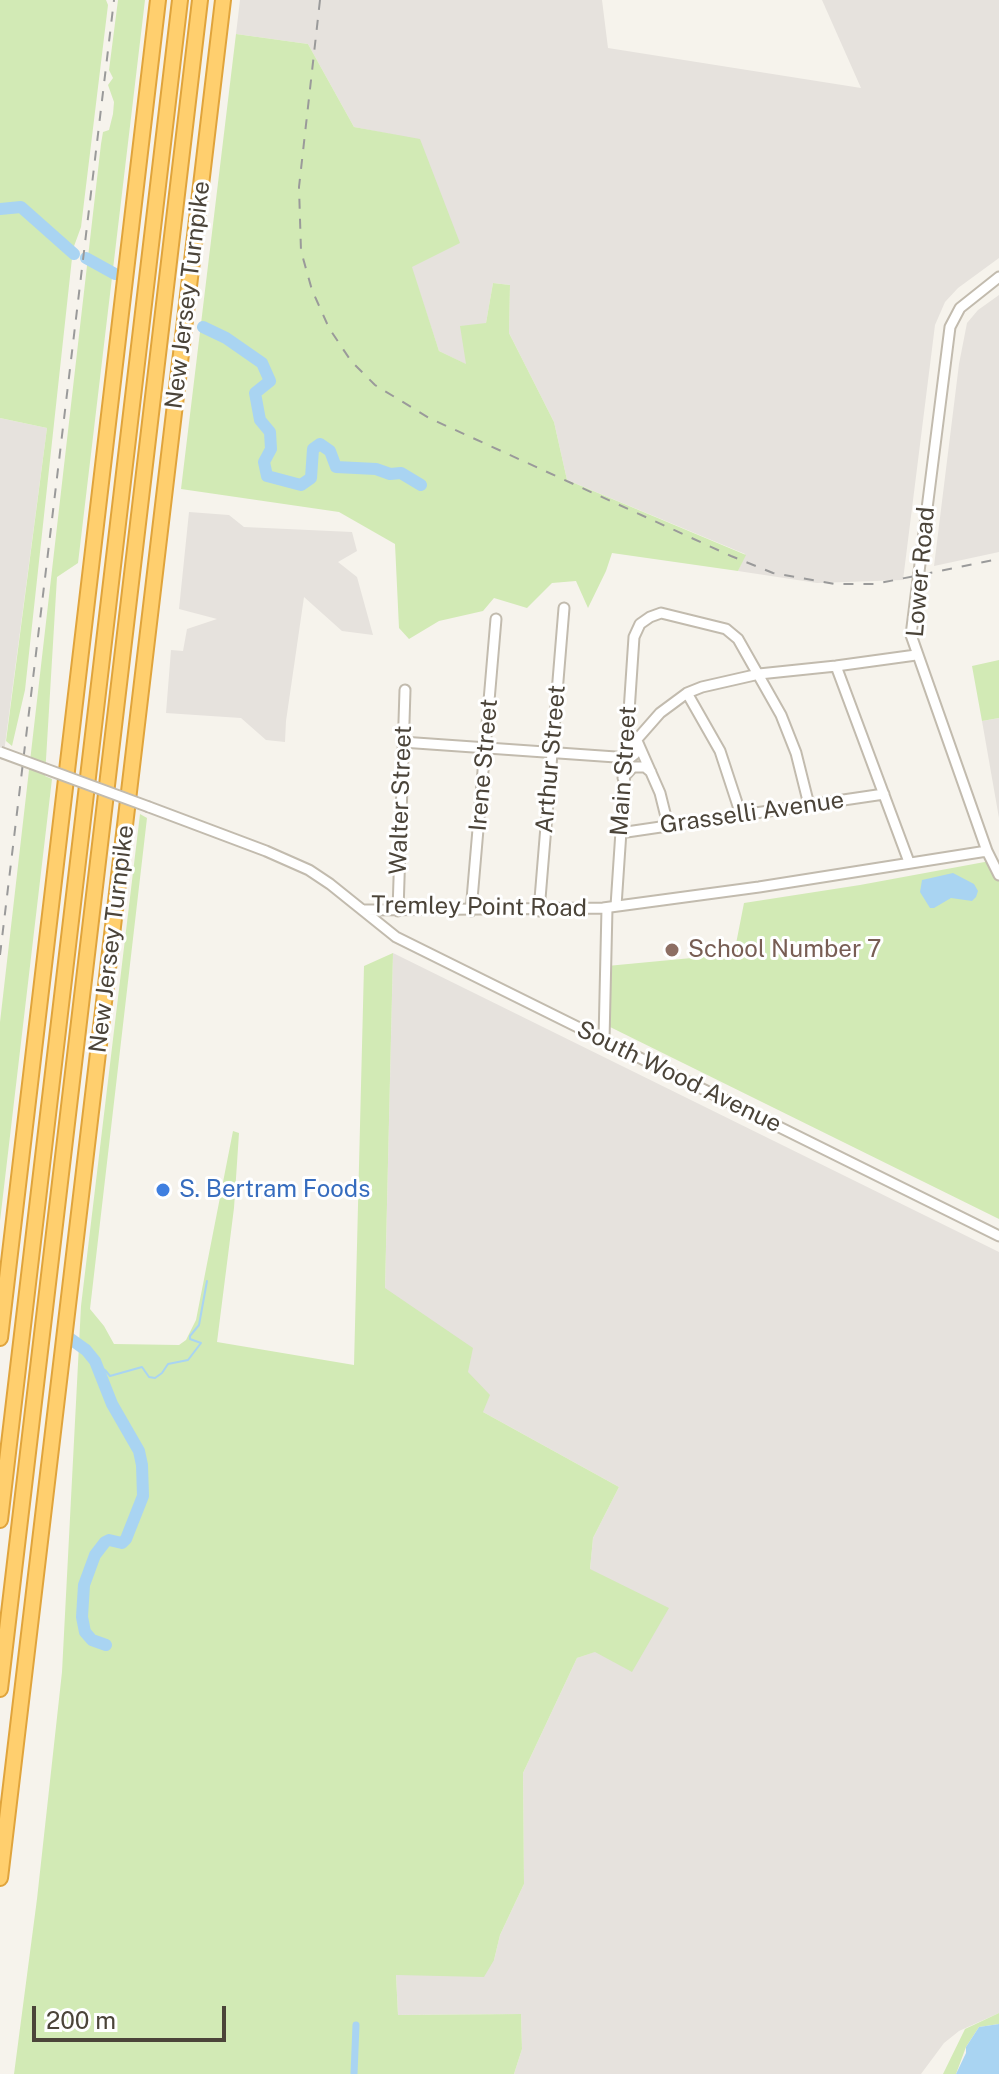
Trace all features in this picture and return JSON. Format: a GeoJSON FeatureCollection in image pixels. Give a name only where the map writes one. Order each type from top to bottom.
{"type":"FeatureCollection","features":[{"type":"Feature","properties":{"kind":"highway"},"geometry":{"type":"LineString","coordinates":[[0,1338],[158,0]]}},
{"type":"Feature","properties":{"kind":"highway","name":"New Jersey Turnpike"},"geometry":{"type":"LineString","coordinates":[[0,1520],[180,0]]}},
{"type":"Feature","properties":{"kind":"highway","name":"New Jersey Turnpike"},"geometry":{"type":"LineString","coordinates":[[0,1689],[200,0]]}},
{"type":"Feature","properties":{"kind":"highway","name":"New Jersey Turnpike"},"geometry":{"type":"LineString","coordinates":[[0,1878],[223,0]]}},
{"type":"Feature","properties":{"kind":"street","name":"Lower Road"},"geometry":{"type":"LineString","coordinates":[[999,277],[960,308],[950,327],[912,627],[916,655],[987,851],[999,875]]}},
{"type":"Feature","properties":{"kind":"street","name":"Arthur Street"},"geometry":{"type":"LineString","coordinates":[[539,911],[564,608]]}},
{"type":"Feature","properties":{"kind":"street","name":"Main Street"},"geometry":{"type":"LineString","coordinates":[[604,1040],[634,637],[640,624],[661,613],[726,629],[738,639],[759,674]]}},
{"type":"Feature","properties":{"kind":"street","name":"Irene Street"},"geometry":{"type":"LineString","coordinates":[[471,911],[496,619]]}},
{"type":"Feature","properties":{"kind":"street"},"geometry":{"type":"LineString","coordinates":[[402,742],[624,756],[660,713],[687,693],[724,680],[916,655]]}},
{"type":"Feature","properties":{"kind":"street"},"geometry":{"type":"LineString","coordinates":[[836,666],[909,862]]}},
{"type":"Feature","properties":{"kind":"street"},"geometry":{"type":"LineString","coordinates":[[759,674],[781,715],[796,753],[809,805]]}},
{"type":"Feature","properties":{"kind":"street","name":"Walter Street"},"geometry":{"type":"LineString","coordinates":[[398,911],[405,690]]}},
{"type":"Feature","properties":{"kind":"street"},"geometry":{"type":"LineString","coordinates":[[687,693],[720,751],[741,815]]}},
{"type":"Feature","properties":{"kind":"street"},"geometry":{"type":"LineString","coordinates":[[637,740],[660,793],[668,825]]}},
{"type":"Feature","properties":{"kind":"street","name":"Tremley Point Road"},"geometry":{"type":"LineString","coordinates":[[0,752],[274,854],[309,870],[364,910],[539,911],[612,907],[987,851]]}},
{"type":"Feature","properties":{"kind":"street"},"geometry":{"type":"LineString","coordinates":[[623,778],[633,767],[645,767],[651,772]]}},
{"type":"Feature","properties":{"kind":"street","name":"Grasselli Avenue"},"geometry":{"type":"LineString","coordinates":[[620,833],[884,794]]}},
{"type":"Feature","properties":{"kind":"street","name":"South Wood Avenue"},"geometry":{"type":"LineString","coordinates":[[364,910],[396,937],[999,1236]]}},
{"type":"Feature","properties":{"kind":"shaded area"},"geometry":{"type":"Polygon","coordinates":[[[240,0],[602,0],[608,48],[861,88],[822,0],[999,0],[999,258],[958,288],[945,302],[935,325],[903,580],[817,583],[738,571],[745,554],[567,480],[554,422],[509,333],[510,285],[493,283],[486,323],[467,365],[439,351],[411,267],[420,140],[354,127],[308,44],[236,34],[240,0]]]}},
{"type":"Feature","properties":{"kind":"shaded area"},"geometry":{"type":"Polygon","coordinates":[[[999,295],[999,552],[934,566],[959,364],[967,323],[978,310],[999,295]]]}},
{"type":"Feature","properties":{"kind":"shaded area"},"geometry":{"type":"Polygon","coordinates":[[[0,418],[47,428],[3,760],[0,759],[0,418]]]}},
{"type":"Feature","properties":{"kind":"shaded area"},"geometry":{"type":"Polygon","coordinates":[[[189,512],[229,515],[244,527],[352,532],[357,551],[338,562],[357,577],[373,635],[342,631],[304,597],[285,742],[266,740],[241,718],[166,713],[171,650],[183,651],[187,629],[217,619],[179,609],[189,512]]]}},
{"type":"Feature","properties":{"kind":"shaded area"},"geometry":{"type":"Polygon","coordinates":[[[999,718],[999,818],[982,721],[999,718]]]}},
{"type":"Feature","properties":{"kind":"shaded area"},"geometry":{"type":"Polygon","coordinates":[[[393,953],[999,1252],[999,2013],[959,2031],[944,2043],[921,2074],[514,2074],[522,2049],[521,2014],[398,2015],[396,1975],[494,1960],[500,1935],[524,1884],[523,1773],[577,1658],[594,1652],[590,1569],[593,1538],[619,1487],[483,1412],[385,1289],[393,953]]]}},
{"type":"Feature","properties":{"kind":"green space"},"geometry":{"type":"Polygon","coordinates":[[[0,0],[106,0],[108,5],[81,227],[73,249],[25,690],[12,746],[6,741],[47,428],[0,418],[0,0]]]}},
{"type":"Feature","properties":{"kind":"green space"},"geometry":{"type":"Polygon","coordinates":[[[118,0],[145,0],[78,563],[57,577],[45,776],[52,779],[0,1221],[0,1022],[101,144],[103,132],[109,130],[113,114],[114,102],[108,85],[113,78],[109,70],[118,0]]]}},
{"type":"Feature","properties":{"kind":"green space"},"geometry":{"type":"Polygon","coordinates":[[[236,34],[308,44],[354,127],[420,139],[460,243],[412,267],[439,351],[466,364],[460,326],[486,323],[493,283],[510,285],[509,333],[554,422],[567,480],[746,555],[738,571],[612,553],[588,608],[576,581],[552,583],[527,608],[494,598],[483,611],[439,621],[409,639],[399,628],[395,544],[339,512],[181,489],[236,34]]]}},
{"type":"Feature","properties":{"kind":"green space"},"geometry":{"type":"Polygon","coordinates":[[[999,660],[999,718],[982,721],[972,666],[999,660]]]}},
{"type":"Feature","properties":{"kind":"green space"},"geometry":{"type":"Polygon","coordinates":[[[140,814],[147,818],[90,1309],[114,1344],[179,1345],[186,1340],[196,1320],[233,1131],[239,1133],[234,1208],[217,1342],[354,1365],[364,966],[393,953],[385,1288],[473,1348],[468,1372],[490,1395],[483,1412],[619,1487],[593,1538],[590,1569],[669,1608],[632,1672],[595,1652],[577,1658],[523,1773],[524,1884],[500,1935],[494,1960],[484,1977],[396,1975],[398,2015],[521,2014],[522,2049],[514,2074],[14,2074],[62,1672],[81,1306],[140,814]]]}},
{"type":"Feature","properties":{"kind":"green space"},"geometry":{"type":"Polygon","coordinates":[[[990,861],[999,878],[999,1219],[606,1025],[607,966],[734,954],[744,903],[990,861]]]}},
{"type":"Feature","properties":{"kind":"green space"},"geometry":{"type":"Polygon","coordinates":[[[999,2013],[999,2024],[979,2027],[966,2047],[956,2074],[943,2074],[965,2029],[999,2013]]]}},
{"type":"Feature","properties":{"kind":"water"},"geometry":{"type":"Polygon","coordinates":[[[953,873],[974,884],[978,891],[976,897],[972,901],[951,898],[930,908],[920,892],[922,880],[953,873]]]}},
{"type":"Feature","properties":{"kind":"water"},"geometry":{"type":"Polygon","coordinates":[[[999,2024],[999,2074],[956,2074],[966,2047],[979,2027],[999,2024]]]}},
{"type":"Feature","properties":{"kind":"waterway"},"geometry":{"type":"LineString","coordinates":[[0,209],[21,207],[74,254]]}},
{"type":"Feature","properties":{"kind":"waterway"},"geometry":{"type":"LineString","coordinates":[[86,258],[115,274]]}},
{"type":"Feature","properties":{"kind":"waterway"},"geometry":{"type":"LineString","coordinates":[[203,327],[226,338],[262,363],[270,381],[255,393],[260,420],[270,432],[271,449],[264,462],[267,476],[301,485],[311,478],[313,449],[320,444],[330,451],[336,467],[401,473],[421,485]]}},
{"type":"Feature","properties":{"kind":"waterway"},"geometry":{"type":"LineString","coordinates":[[96,1365],[110,1376],[142,1367],[149,1377],[155,1378],[168,1364],[188,1360],[201,1343],[190,1339],[190,1336],[199,1325],[207,1281]]}},
{"type":"Feature","properties":{"kind":"waterway"},"geometry":{"type":"LineString","coordinates":[[65,1335],[86,1350],[95,1361],[112,1404],[139,1451],[142,1465],[143,1496],[126,1539],[122,1543],[105,1542],[95,1555],[84,1585],[82,1617],[85,1632],[92,1640],[106,1645]]}},
{"type":"Feature","properties":{"kind":"waterway"},"geometry":{"type":"LineString","coordinates":[[354,2074],[356,2025]]}},
{"type":"Feature","properties":{"kind":"railway"},"geometry":{"type":"LineString","coordinates":[[0,955],[114,0]]}},
{"type":"Feature","properties":{"kind":"railway"},"geometry":{"type":"LineString","coordinates":[[320,0],[299,187],[301,251],[312,290],[329,328],[351,361],[375,385],[429,418],[773,573],[835,584],[875,584],[999,559]]}},
{"type":"Feature","properties":{"kind":"place","name":"School Number 7"},"geometry":{"type":"Point","coordinates":[672,950]}},
{"type":"Feature","properties":{"kind":"place","name":"S. Bertram Foods"},"geometry":{"type":"Point","coordinates":[163,1190]}}]}
